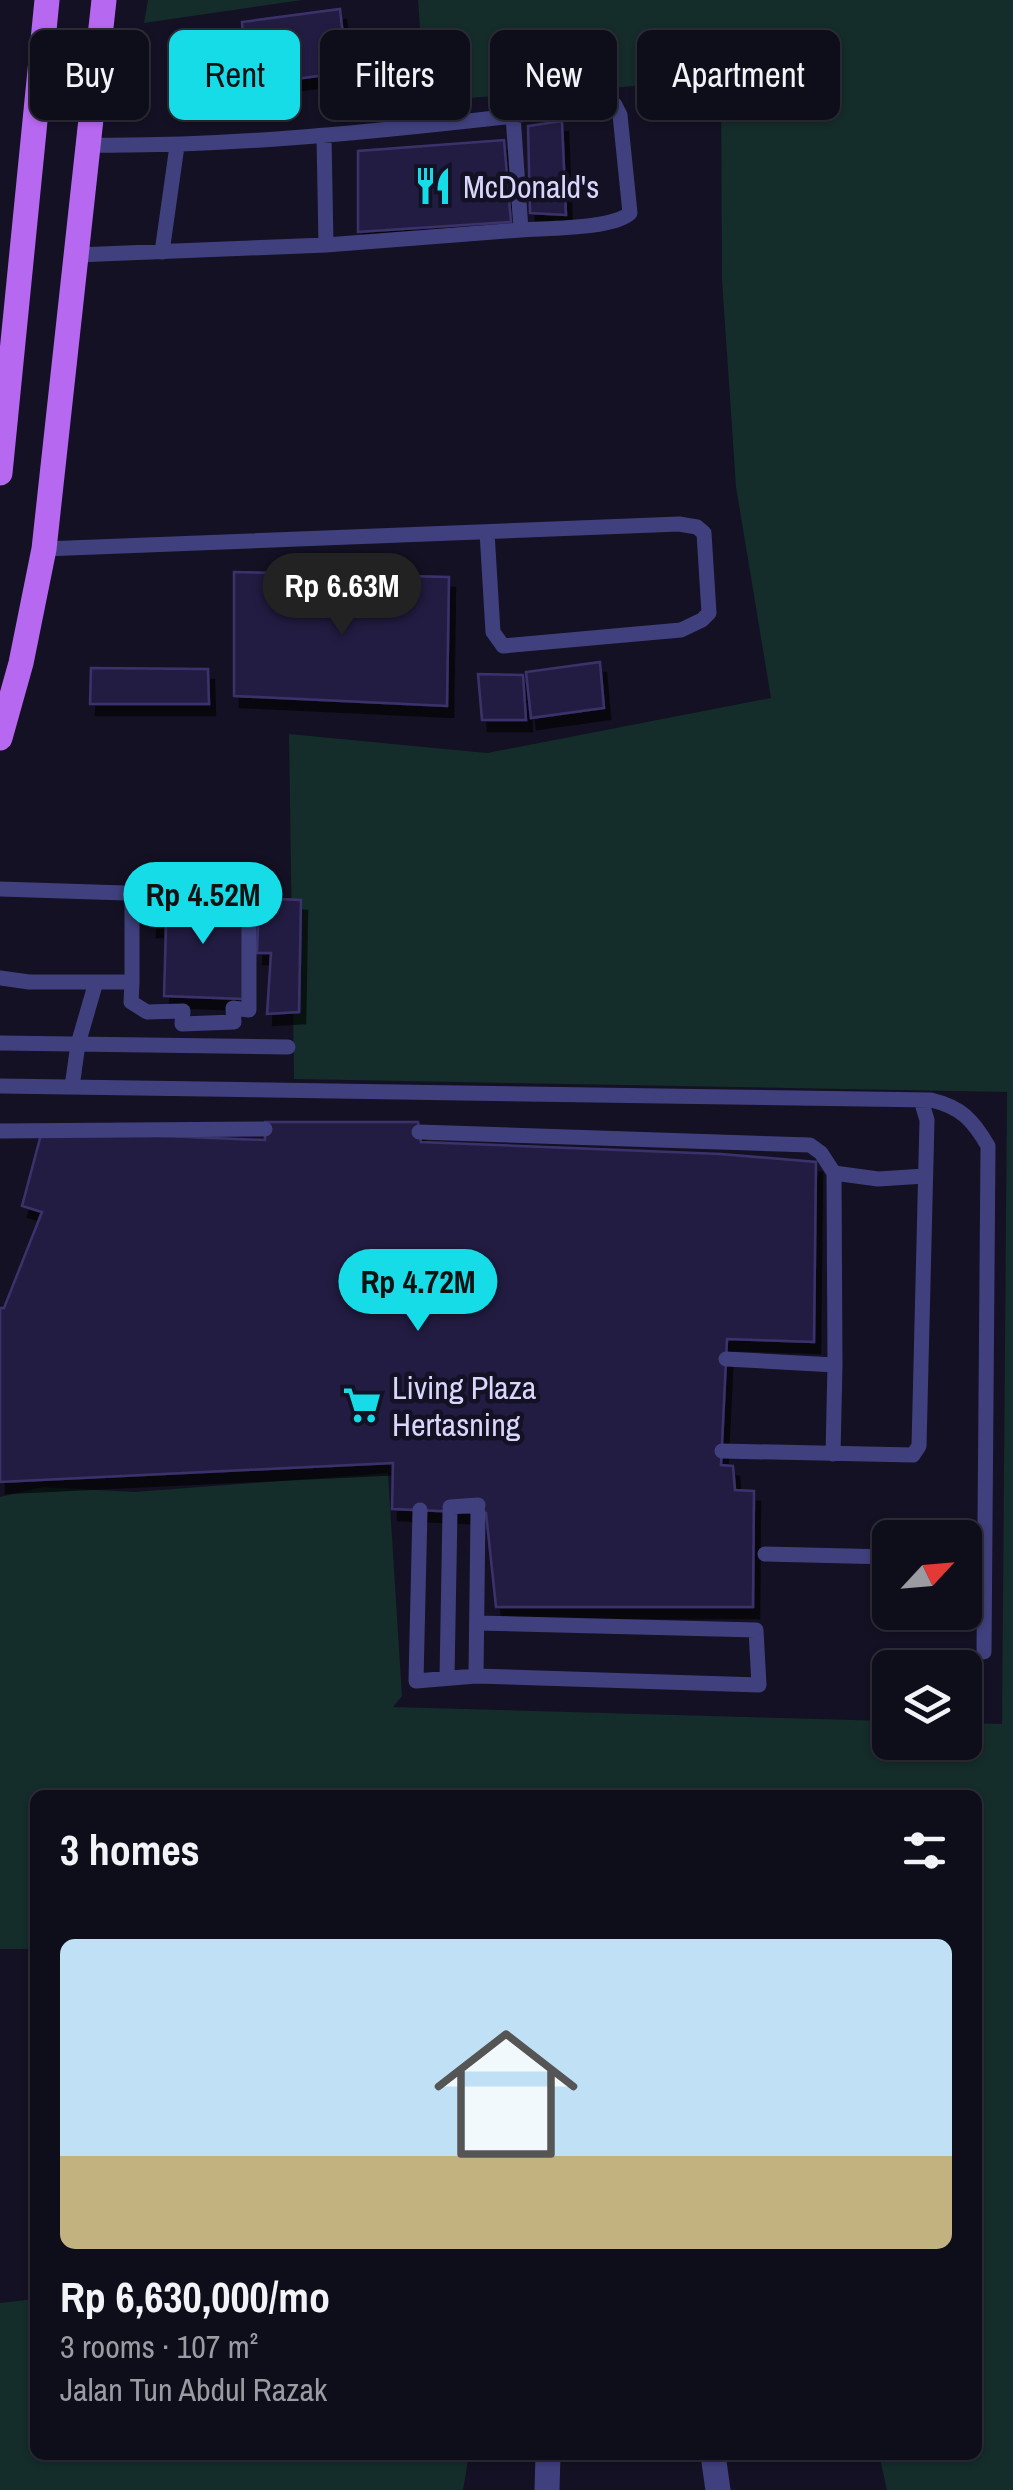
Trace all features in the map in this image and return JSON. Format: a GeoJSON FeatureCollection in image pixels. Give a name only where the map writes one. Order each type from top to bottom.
{"type":"FeatureCollection","features":[{"type":"Feature","properties":{"kind":"main road"},"geometry":{"type":"LineString","coordinates":[[0,473],[47,0]]}},
{"type":"Feature","properties":{"kind":"main road"},"geometry":{"type":"LineString","coordinates":[[0,738],[21,663],[44,549],[104,0]]}},
{"type":"Feature","properties":{"kind":"street"},"geometry":{"type":"LineString","coordinates":[[547,2490],[548,2460]]}},
{"type":"Feature","properties":{"kind":"street"},"geometry":{"type":"LineString","coordinates":[[714,2460],[718,2490]]}},
{"type":"Feature","properties":{"kind":"lane"},"geometry":{"type":"LineString","coordinates":[[76,256],[326,246],[626,218],[630,213],[617,110]]}},
{"type":"Feature","properties":{"kind":"lane"},"geometry":{"type":"LineString","coordinates":[[86,144],[177,146],[490,118]]}},
{"type":"Feature","properties":{"kind":"lane"},"geometry":{"type":"LineString","coordinates":[[512,120],[521,230]]}},
{"type":"Feature","properties":{"kind":"lane"},"geometry":{"type":"LineString","coordinates":[[324,136],[326,246]]}},
{"type":"Feature","properties":{"kind":"lane"},"geometry":{"type":"LineString","coordinates":[[162,252],[177,146]]}},
{"type":"Feature","properties":{"kind":"lane"},"geometry":{"type":"LineString","coordinates":[[44,549],[680,524],[697,527],[704,533],[709,613],[681,630],[502,646],[492,632],[486,532]]}},
{"type":"Feature","properties":{"kind":"lane"},"geometry":{"type":"LineString","coordinates":[[0,889],[132,894],[250,892],[249,1010],[233,1008],[234,1022],[182,1024],[182,1011],[147,1012],[131,1002],[132,894]]}},
{"type":"Feature","properties":{"kind":"lane"},"geometry":{"type":"LineString","coordinates":[[0,978],[132,982]]}},
{"type":"Feature","properties":{"kind":"lane"},"geometry":{"type":"LineString","coordinates":[[72,1087],[78,1044],[96,982]]}},
{"type":"Feature","properties":{"kind":"lane"},"geometry":{"type":"LineString","coordinates":[[0,1044],[288,1047]]}},
{"type":"Feature","properties":{"kind":"lane"},"geometry":{"type":"LineString","coordinates":[[0,1086],[921,1100],[954,1106],[974,1122],[988,1146],[984,1652]]}},
{"type":"Feature","properties":{"kind":"lane"},"geometry":{"type":"LineString","coordinates":[[722,1451],[913,1455],[919,1446],[927,1120],[921,1100]]}},
{"type":"Feature","properties":{"kind":"lane"},"geometry":{"type":"LineString","coordinates":[[0,1131],[265,1130]]}},
{"type":"Feature","properties":{"kind":"lane"},"geometry":{"type":"LineString","coordinates":[[419,1132],[810,1145],[834,1173],[833,1454]]}},
{"type":"Feature","properties":{"kind":"lane"},"geometry":{"type":"LineString","coordinates":[[834,1173],[878,1179],[925,1176]]}},
{"type":"Feature","properties":{"kind":"lane"},"geometry":{"type":"LineString","coordinates":[[726,1358],[835,1365]]}},
{"type":"Feature","properties":{"kind":"lane"},"geometry":{"type":"LineString","coordinates":[[447,1678],[450,1509],[478,1509],[476,1676]]}},
{"type":"Feature","properties":{"kind":"lane"},"geometry":{"type":"LineString","coordinates":[[420,1510],[416,1681],[476,1676],[759,1685],[756,1630],[477,1623]]}},
{"type":"Feature","properties":{"kind":"lane"},"geometry":{"type":"LineString","coordinates":[[765,1554],[872,1557]]}},
{"type":"Feature","properties":{"kind":"green space"},"geometry":{"type":"Polygon","coordinates":[[[148,0],[302,0],[144,23],[148,0]]]}},
{"type":"Feature","properties":{"kind":"green space"},"geometry":{"type":"Polygon","coordinates":[[[418,0],[1013,0],[1013,2490],[887,2490],[880,2460],[982,2460],[982,1790],[30,1790],[30,1949],[0,1949],[0,1497],[43,1487],[134,1492],[388,1473],[402,1696],[393,1707],[872,1720],[872,1760],[982,1760],[982,1723],[1002,1724],[1007,1092],[294,1079],[289,734],[487,753],[771,698],[736,487],[722,280],[721,120],[840,120],[840,30],[637,30],[637,86],[617,87],[617,30],[490,30],[490,96],[470,98],[470,30],[420,30],[418,0]]]}},
{"type":"Feature","properties":{"kind":"green space"},"geometry":{"type":"Polygon","coordinates":[[[30,2300],[30,2460],[468,2460],[463,2490],[0,2490],[0,2303],[30,2300]]]}},
{"type":"Feature","properties":{"kind":"building"},"geometry":{"type":"Polygon","coordinates":[[[340,9],[342,30],[320,30],[320,76],[300,79],[300,30],[242,30],[242,22],[340,9]]]}},
{"type":"Feature","properties":{"kind":"building"},"geometry":{"type":"Polygon","coordinates":[[[562,121],[566,215],[530,213],[528,126],[562,121]]]}},
{"type":"Feature","properties":{"kind":"building","name":"McDonald's"},"geometry":{"type":"Polygon","coordinates":[[[504,140],[511,222],[358,232],[358,151],[504,140]]]}},
{"type":"Feature","properties":{"kind":"building"},"geometry":{"type":"Polygon","coordinates":[[[234,572],[449,577],[447,706],[234,696],[234,572]]]}},
{"type":"Feature","properties":{"kind":"building"},"geometry":{"type":"Polygon","coordinates":[[[600,662],[604,708],[531,718],[526,672],[600,662]]]}},
{"type":"Feature","properties":{"kind":"building"},"geometry":{"type":"Polygon","coordinates":[[[91,668],[208,669],[209,704],[90,704],[91,668]]]}},
{"type":"Feature","properties":{"kind":"building"},"geometry":{"type":"Polygon","coordinates":[[[478,674],[523,675],[526,720],[482,720],[478,674]]]}},
{"type":"Feature","properties":{"kind":"building"},"geometry":{"type":"Polygon","coordinates":[[[259,898],[301,900],[299,1012],[267,1014],[271,953],[257,953],[259,898]]]}},
{"type":"Feature","properties":{"kind":"building"},"geometry":{"type":"Polygon","coordinates":[[[152,900],[245,901],[243,999],[164,996],[166,926],[151,926],[152,900]]]}},
{"type":"Feature","properties":{"kind":"building","name":"Living Plaza Hertasning"},"geometry":{"type":"Polygon","coordinates":[[[265,1122],[418,1122],[421,1142],[721,1154],[816,1162],[814,1342],[727,1339],[721,1465],[733,1466],[735,1490],[754,1491],[753,1607],[496,1607],[486,1513],[392,1509],[393,1463],[0,1482],[0,1308],[4,1308],[42,1212],[22,1206],[42,1131],[265,1140],[265,1122]]]}},
{"type":"Feature","properties":{"kind":"place","name":"McDonald's"},"geometry":{"type":"Point","coordinates":[433,186]}},
{"type":"Feature","properties":{"kind":"place","name":"Living Plaza Hertasning"},"geometry":{"type":"Point","coordinates":[362,1405]}}]}
